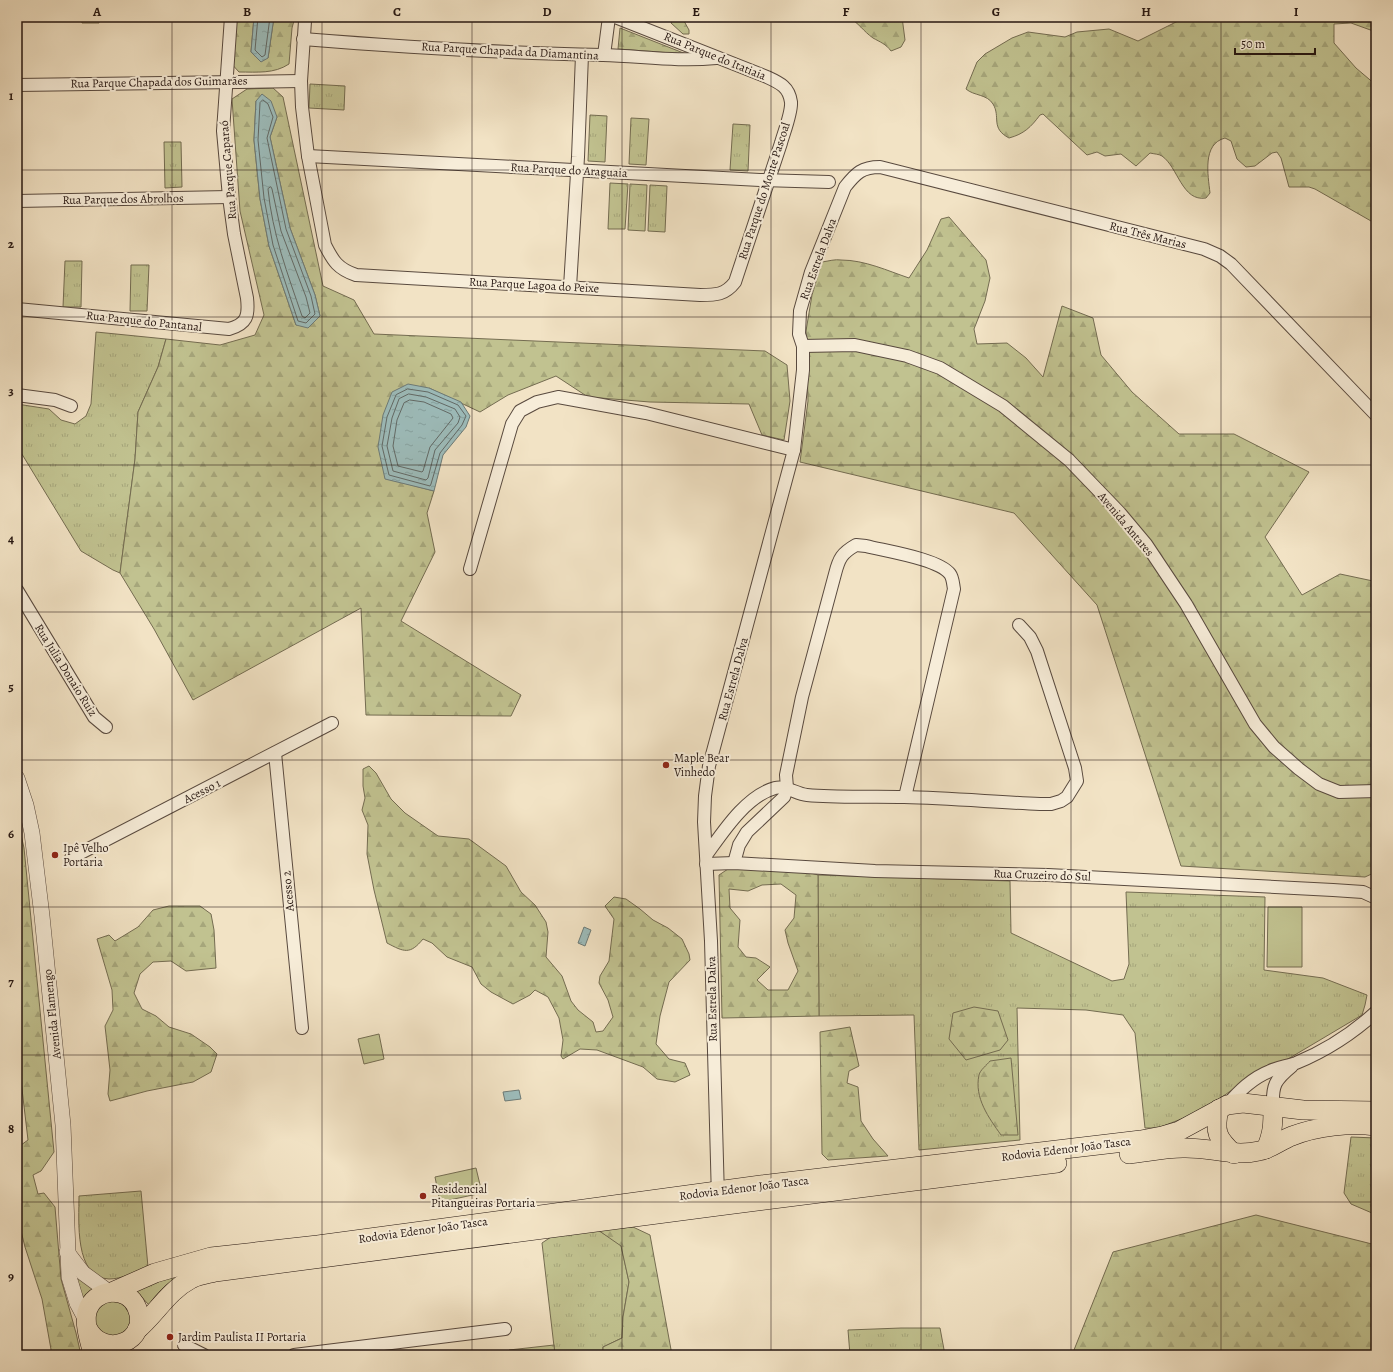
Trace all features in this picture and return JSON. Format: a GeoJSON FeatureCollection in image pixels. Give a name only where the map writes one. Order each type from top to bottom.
{"type":"FeatureCollection","features":[{"type":"Feature","properties":{"kind":"main road","name":"Rodovia Edenor João Tasca"},"geometry":{"type":"LineString","coordinates":[[123,1355],[135,1332],[146,1323],[157,1308],[179,1286],[192,1278],[215,1272],[718,1198],[1141,1140],[1162,1136],[1179,1130],[1223,1107],[1243,1103],[1303,1110],[1376,1111]]}},
{"type":"Feature","properties":{"kind":"main road"},"geometry":{"type":"LineString","coordinates":[[1223,1107],[1216,1126],[1217,1134],[1222,1142],[1234,1154]]}},
{"type":"Feature","properties":{"kind":"main road"},"geometry":{"type":"LineString","coordinates":[[1266,1149],[1271,1138],[1273,1127],[1273,1107]]}},
{"type":"Feature","properties":{"kind":"main road","name":"Rodovia Edenor João Tasca"},"geometry":{"type":"LineString","coordinates":[[110,1292],[155,1273],[211,1257],[718,1198],[1184,1148],[1234,1154],[1266,1149],[1281,1140],[1307,1131],[1330,1127],[1366,1125],[1376,1126]]}},
{"type":"Feature","properties":{"kind":"main road"},"geometry":{"type":"LineString","coordinates":[[87,1324],[94,1337],[105,1344],[119,1344],[126,1342],[135,1332],[139,1316],[135,1304],[125,1295],[110,1292],[100,1295],[91,1303],[86,1314],[87,1324],[93,1355]]}},
{"type":"Feature","properties":{"kind":"street","name":"Rua Parque Caparaó"},"geometry":{"type":"LineString","coordinates":[[231,17],[225,81],[223,131],[234,234],[247,298]]}},
{"type":"Feature","properties":{"kind":"street"},"geometry":{"type":"LineString","coordinates":[[306,17],[300,81],[308,156]]}},
{"type":"Feature","properties":{"kind":"street"},"geometry":{"type":"LineString","coordinates":[[604,55],[609,17]]}},
{"type":"Feature","properties":{"kind":"street","name":"Rua Parque do Itatiaia"},"geometry":{"type":"LineString","coordinates":[[615,17],[782,83],[788,92]]}},
{"type":"Feature","properties":{"kind":"street","name":"Rua Parque Chapada da Diamantina"},"geometry":{"type":"LineString","coordinates":[[304,39],[582,55],[700,60],[717,57]]}},
{"type":"Feature","properties":{"kind":"street"},"geometry":{"type":"LineString","coordinates":[[570,287],[582,55]]}},
{"type":"Feature","properties":{"kind":"street","name":"Rua Parque Chapada dos Guimarães"},"geometry":{"type":"LineString","coordinates":[[17,85],[300,81]]}},
{"type":"Feature","properties":{"kind":"street","name":"Rua Parque do Monte Pascoal"},"geometry":{"type":"LineString","coordinates":[[730,288],[735,282],[788,118],[791,103],[788,92]]}},
{"type":"Feature","properties":{"kind":"street","name":"Rua Parque do Araguaia"},"geometry":{"type":"LineString","coordinates":[[308,156],[829,182]]}},
{"type":"Feature","properties":{"kind":"street","name":"Rua Parque Lagoa do Peixe"},"geometry":{"type":"LineString","coordinates":[[308,156],[325,245],[339,267],[356,275],[712,295],[722,293],[730,288]]}},
{"type":"Feature","properties":{"kind":"street","name":"Rua Três Marias"},"geometry":{"type":"LineString","coordinates":[[860,171],[869,167],[880,167],[1204,249],[1220,256],[1231,264],[1376,415]]}},
{"type":"Feature","properties":{"kind":"street","name":"Rua Estrela Dalva"},"geometry":{"type":"LineString","coordinates":[[718,1198],[711,941],[704,822],[709,766],[794,450],[803,376],[803,346],[799,334],[800,310],[811,272],[845,187],[860,171]]}},
{"type":"Feature","properties":{"kind":"street","name":"Rua Parque dos Abrolhos"},"geometry":{"type":"LineString","coordinates":[[17,201],[229,197]]}},
{"type":"Feature","properties":{"kind":"street","name":"Rua Parque do Pantanal"},"geometry":{"type":"LineString","coordinates":[[17,309],[228,330],[238,327],[243,323],[247,316],[247,298]]}},
{"type":"Feature","properties":{"kind":"street","name":"Avenida Antares"},"geometry":{"type":"LineString","coordinates":[[803,346],[855,346],[907,356],[940,368],[1003,406],[1069,460],[1120,513],[1146,544],[1186,604],[1255,724],[1274,747],[1319,784],[1339,792],[1376,791]]}},
{"type":"Feature","properties":{"kind":"street"},"geometry":{"type":"LineString","coordinates":[[17,395],[55,400],[71,406]]}},
{"type":"Feature","properties":{"kind":"street"},"geometry":{"type":"LineString","coordinates":[[470,569],[512,424],[520,411],[537,402],[558,397],[624,409],[794,450]]}},
{"type":"Feature","properties":{"kind":"street"},"geometry":{"type":"LineString","coordinates":[[734,862],[739,845],[747,832],[784,797],[788,788],[786,775],[802,696],[838,562],[842,554],[856,545],[866,546],[930,562],[949,573],[954,589],[905,797]]}},
{"type":"Feature","properties":{"kind":"street","name":"Rua Julia Donaio Ruiz"},"geometry":{"type":"LineString","coordinates":[[17,590],[94,717],[106,726]]}},
{"type":"Feature","properties":{"kind":"street"},"geometry":{"type":"LineString","coordinates":[[706,859],[733,818],[750,802],[776,787],[788,788],[805,795],[905,797],[1051,804],[1061,801],[1067,797],[1077,781],[1066,738],[1037,651],[1030,637],[1019,625]]}},
{"type":"Feature","properties":{"kind":"street","name":"Acesso 1"},"geometry":{"type":"LineString","coordinates":[[71,858],[332,723]]}},
{"type":"Feature","properties":{"kind":"street","name":"Acesso 2"},"geometry":{"type":"LineString","coordinates":[[275,753],[302,1028]]}},
{"type":"Feature","properties":{"kind":"street","name":"Avenida Flamengo"},"geometry":{"type":"LineString","coordinates":[[17,778],[26,805],[32,833],[42,916],[63,1125],[69,1277],[77,1303],[87,1324]]}},
{"type":"Feature","properties":{"kind":"street","name":"Rua Cruzeiro do Sul"},"geometry":{"type":"LineString","coordinates":[[706,859],[875,871],[1048,875],[1323,889],[1364,892],[1376,898]]}},
{"type":"Feature","properties":{"kind":"street"},"geometry":{"type":"LineString","coordinates":[[1223,1107],[1239,1091],[1252,1081],[1269,1071],[1296,1063],[1332,1046],[1362,1026],[1376,1012]]}},
{"type":"Feature","properties":{"kind":"street"},"geometry":{"type":"LineString","coordinates":[[1273,1107],[1273,1090],[1280,1076],[1296,1063]]}},
{"type":"Feature","properties":{"kind":"street"},"geometry":{"type":"LineString","coordinates":[[68,1252],[83,1272],[110,1292]]}},
{"type":"Feature","properties":{"kind":"street"},"geometry":{"type":"LineString","coordinates":[[294,1355],[505,1329]]}},
{"type":"Feature","properties":{"kind":"street"},"geometry":{"type":"LineString","coordinates":[[184,1344],[204,1355]]}},
{"type":"Feature","properties":{"kind":"green space"},"geometry":{"type":"Polygon","coordinates":[[[81,17],[99,17],[99,23],[82,23],[81,17]]]}},
{"type":"Feature","properties":{"kind":"green space"},"geometry":{"type":"Polygon","coordinates":[[[234,17],[254,17],[251,52],[268,58],[274,17],[295,17],[292,28],[289,64],[271,71],[239,72],[229,61],[234,17]]]}},
{"type":"Feature","properties":{"kind":"green space"},"geometry":{"type":"Polygon","coordinates":[[[673,17],[686,17],[684,21],[689,30],[689,34],[683,34],[671,23],[673,17]]]}},
{"type":"Feature","properties":{"kind":"green space"},"geometry":{"type":"Polygon","coordinates":[[[848,17],[902,17],[905,40],[901,47],[891,51],[885,45],[866,33],[848,17]]]}},
{"type":"Feature","properties":{"kind":"green space"},"geometry":{"type":"Polygon","coordinates":[[[1186,17],[1376,17],[1376,32],[1351,23],[1334,24],[1334,43],[1356,68],[1376,85],[1376,220],[1371,221],[1315,189],[1309,187],[1289,187],[1281,158],[1277,152],[1272,153],[1255,166],[1246,167],[1237,159],[1231,141],[1225,138],[1218,141],[1210,153],[1208,161],[1210,193],[1206,198],[1198,198],[1191,195],[1181,183],[1168,161],[1161,155],[1150,153],[1136,166],[1121,154],[1105,156],[1097,152],[1087,155],[1043,114],[1040,115],[1023,132],[1009,138],[1003,134],[998,126],[993,104],[987,98],[966,89],[977,62],[985,54],[1012,38],[1028,32],[1065,37],[1077,32],[1109,29],[1138,41],[1186,17]]]}},
{"type":"Feature","properties":{"kind":"green space"},"geometry":{"type":"Polygon","coordinates":[[[620,28],[686,54],[618,49],[620,28]]]}},
{"type":"Feature","properties":{"kind":"green space"},"geometry":{"type":"Polygon","coordinates":[[[310,84],[345,86],[344,110],[309,108],[310,84]]]}},
{"type":"Feature","properties":{"kind":"green space"},"geometry":{"type":"Polygon","coordinates":[[[273,88],[283,97],[323,286],[354,300],[374,334],[765,351],[787,365],[790,401],[784,440],[762,435],[749,404],[650,402],[588,397],[556,376],[508,395],[480,412],[429,388],[385,478],[434,491],[427,513],[435,552],[401,621],[521,695],[511,716],[366,715],[361,608],[193,700],[154,629],[120,573],[135,459],[138,412],[158,367],[166,339],[220,345],[255,335],[264,315],[240,211],[232,99],[247,89],[273,88]],[[256,101],[254,140],[260,199],[269,246],[296,325],[320,316],[315,295],[290,228],[270,137],[277,117],[256,101]]]}},
{"type":"Feature","properties":{"kind":"green space"},"geometry":{"type":"Polygon","coordinates":[[[590,115],[607,116],[605,162],[588,161],[590,115]]]}},
{"type":"Feature","properties":{"kind":"green space"},"geometry":{"type":"Polygon","coordinates":[[[631,118],[649,119],[646,165],[629,164],[631,118]]]}},
{"type":"Feature","properties":{"kind":"green space"},"geometry":{"type":"Polygon","coordinates":[[[733,124],[750,125],[748,171],[730,170],[733,124]]]}},
{"type":"Feature","properties":{"kind":"green space"},"geometry":{"type":"Polygon","coordinates":[[[164,142],[181,142],[182,187],[165,188],[164,142]]]}},
{"type":"Feature","properties":{"kind":"green space"},"geometry":{"type":"Polygon","coordinates":[[[610,183],[628,184],[625,229],[608,229],[610,183]]]}},
{"type":"Feature","properties":{"kind":"green space"},"geometry":{"type":"Polygon","coordinates":[[[630,184],[647,185],[645,231],[628,230],[630,184]]]}},
{"type":"Feature","properties":{"kind":"green space"},"geometry":{"type":"Polygon","coordinates":[[[650,185],[667,186],[665,232],[648,231],[650,185]]]}},
{"type":"Feature","properties":{"kind":"green space"},"geometry":{"type":"Polygon","coordinates":[[[949,217],[986,260],[990,278],[985,301],[974,329],[977,344],[1007,343],[1026,358],[1043,377],[1062,306],[1093,318],[1101,355],[1132,392],[1179,434],[1234,434],[1309,472],[1265,537],[1302,595],[1340,574],[1373,581],[1376,583],[1376,872],[1365,877],[1181,866],[1097,605],[1014,513],[800,462],[808,401],[806,331],[812,295],[822,262],[850,260],[876,266],[909,278],[927,250],[941,219],[949,217]]]}},
{"type":"Feature","properties":{"kind":"green space"},"geometry":{"type":"Polygon","coordinates":[[[65,261],[82,261],[81,307],[63,307],[65,261]]]}},
{"type":"Feature","properties":{"kind":"green space"},"geometry":{"type":"Polygon","coordinates":[[[131,265],[149,265],[147,311],[130,311],[131,265]]]}},
{"type":"Feature","properties":{"kind":"green space"},"geometry":{"type":"Polygon","coordinates":[[[96,332],[166,339],[158,367],[138,412],[135,459],[120,573],[81,551],[17,446],[17,404],[49,409],[61,420],[75,424],[86,416],[91,404],[96,332]]]}},
{"type":"Feature","properties":{"kind":"green space"},"geometry":{"type":"Polygon","coordinates":[[[369,766],[376,773],[391,799],[405,813],[438,836],[469,839],[506,866],[521,892],[535,905],[546,922],[548,932],[546,957],[562,976],[571,1001],[578,1010],[593,1022],[596,1032],[603,1031],[613,1017],[608,1000],[599,983],[600,976],[609,961],[614,919],[605,906],[614,897],[626,899],[653,920],[668,928],[682,939],[689,954],[690,960],[669,982],[660,1016],[656,1044],[669,1059],[685,1063],[690,1075],[675,1082],[657,1079],[643,1067],[597,1050],[580,1049],[563,1059],[561,1056],[563,1040],[559,1018],[548,997],[535,990],[530,995],[513,1004],[491,992],[481,984],[472,967],[447,957],[432,943],[423,939],[414,948],[410,950],[402,950],[387,943],[367,854],[368,825],[362,810],[365,798],[363,769],[369,766]]]}},
{"type":"Feature","properties":{"kind":"green space"},"geometry":{"type":"Polygon","coordinates":[[[17,817],[24,848],[54,1152],[41,1171],[33,1175],[38,1194],[44,1193],[55,1207],[61,1279],[81,1355],[52,1355],[42,1299],[25,1247],[17,1215],[17,1148],[28,1140],[17,1047],[17,817]]]}},
{"type":"Feature","properties":{"kind":"green space"},"geometry":{"type":"Polygon","coordinates":[[[731,867],[811,873],[818,875],[819,1016],[722,1018],[719,875],[731,867]],[[781,884],[762,885],[748,891],[729,889],[730,908],[740,920],[738,947],[746,957],[756,958],[770,967],[757,980],[768,990],[788,990],[798,971],[785,930],[794,918],[796,895],[781,884]]]}},
{"type":"Feature","properties":{"kind":"green space"},"geometry":{"type":"Polygon","coordinates":[[[818,875],[1010,881],[1011,933],[1112,981],[1124,979],[1129,964],[1126,892],[1265,897],[1264,970],[1323,978],[1367,995],[1365,1005],[1362,1015],[1288,1059],[1249,1078],[1202,1111],[1158,1128],[1145,1128],[1135,1033],[1123,1015],[1086,1010],[1017,1008],[1020,1140],[919,1150],[914,1015],[819,1016],[818,875]]]}},
{"type":"Feature","properties":{"kind":"green space"},"geometry":{"type":"Polygon","coordinates":[[[169,906],[200,906],[211,914],[214,930],[216,968],[186,971],[171,961],[153,962],[140,974],[134,993],[142,1009],[156,1016],[169,1027],[191,1034],[210,1047],[217,1054],[211,1072],[193,1082],[147,1091],[110,1101],[108,1094],[110,1070],[105,1026],[113,1010],[112,990],[97,939],[109,935],[115,941],[138,927],[153,910],[169,906]]]}},
{"type":"Feature","properties":{"kind":"green space"},"geometry":{"type":"Polygon","coordinates":[[[1268,907],[1302,907],[1302,967],[1267,967],[1268,907]]]}},
{"type":"Feature","properties":{"kind":"green space"},"geometry":{"type":"Polygon","coordinates":[[[974,1007],[998,1011],[1008,1040],[1000,1050],[966,1060],[949,1039],[953,1013],[974,1007]]]}},
{"type":"Feature","properties":{"kind":"green space"},"geometry":{"type":"Polygon","coordinates":[[[850,1027],[859,1066],[849,1071],[847,1083],[858,1087],[861,1121],[873,1139],[888,1156],[828,1160],[822,1154],[820,1032],[850,1027]]]}},
{"type":"Feature","properties":{"kind":"green space"},"geometry":{"type":"Polygon","coordinates":[[[379,1034],[384,1059],[364,1064],[358,1039],[379,1034]]]}},
{"type":"Feature","properties":{"kind":"green space"},"geometry":{"type":"Polygon","coordinates":[[[1011,1058],[1018,1135],[1001,1135],[987,1115],[981,1100],[978,1083],[979,1075],[982,1069],[990,1061],[1011,1058]]]}},
{"type":"Feature","properties":{"kind":"green space"},"geometry":{"type":"Polygon","coordinates":[[[1351,1137],[1376,1138],[1376,1247],[1372,1244],[1372,1213],[1351,1204],[1344,1193],[1351,1137]]]}},
{"type":"Feature","properties":{"kind":"green space"},"geometry":{"type":"Polygon","coordinates":[[[476,1168],[482,1193],[440,1202],[435,1177],[476,1168]]]}},
{"type":"Feature","properties":{"kind":"green space"},"geometry":{"type":"Polygon","coordinates":[[[141,1191],[148,1267],[119,1278],[109,1279],[98,1276],[90,1269],[84,1259],[79,1233],[79,1196],[141,1191]]]}},
{"type":"Feature","properties":{"kind":"green space"},"geometry":{"type":"Polygon","coordinates":[[[1256,1215],[1372,1244],[1376,1247],[1376,1355],[1072,1355],[1113,1252],[1256,1215]]]}},
{"type":"Feature","properties":{"kind":"green space"},"geometry":{"type":"Polygon","coordinates":[[[633,1227],[650,1235],[672,1355],[603,1355],[603,1347],[622,1338],[623,1317],[629,1282],[621,1246],[598,1230],[633,1227]]]}},
{"type":"Feature","properties":{"kind":"green space"},"geometry":{"type":"Polygon","coordinates":[[[598,1230],[621,1245],[629,1282],[623,1317],[622,1338],[603,1347],[603,1355],[555,1355],[542,1243],[551,1237],[598,1230]]]}},
{"type":"Feature","properties":{"kind":"green space"},"geometry":{"type":"Polygon","coordinates":[[[188,1268],[162,1290],[149,1305],[135,1290],[188,1268]]]}},
{"type":"Feature","properties":{"kind":"green space"},"geometry":{"type":"Polygon","coordinates":[[[77,1277],[96,1289],[88,1293],[83,1302],[78,1286],[77,1277]]]}},
{"type":"Feature","properties":{"kind":"green space"},"geometry":{"type":"Polygon","coordinates":[[[120,1298],[134,1318],[122,1337],[100,1335],[92,1315],[97,1304],[120,1298]]]}},
{"type":"Feature","properties":{"kind":"green space"},"geometry":{"type":"Polygon","coordinates":[[[940,1328],[945,1355],[850,1355],[848,1330],[940,1328]]]}},
{"type":"Feature","properties":{"kind":"green space"},"geometry":{"type":"Polygon","coordinates":[[[554,1345],[555,1355],[509,1355],[509,1350],[554,1345]]]}},
{"type":"Feature","properties":{"kind":"water"},"geometry":{"type":"Polygon","coordinates":[[[254,17],[274,17],[268,58],[261,62],[251,52],[254,17]]]}},
{"type":"Feature","properties":{"kind":"water"},"geometry":{"type":"Polygon","coordinates":[[[262,94],[271,101],[277,117],[270,137],[290,228],[315,295],[320,316],[308,328],[296,325],[269,246],[260,199],[254,140],[256,101],[262,94]]]}},
{"type":"Feature","properties":{"kind":"water"},"geometry":{"type":"Polygon","coordinates":[[[408,384],[429,388],[461,402],[470,416],[466,427],[443,455],[434,491],[385,479],[378,447],[383,415],[392,392],[408,384]]]}},
{"type":"Feature","properties":{"kind":"water"},"geometry":{"type":"Polygon","coordinates":[[[584,927],[591,930],[585,946],[578,943],[584,927]]]}},
{"type":"Feature","properties":{"kind":"water"},"geometry":{"type":"Polygon","coordinates":[[[519,1090],[521,1099],[505,1101],[503,1092],[519,1090]]]}},
{"type":"Feature","properties":{"kind":"place","name":"Maple Bear Vinhedo"},"geometry":{"type":"Point","coordinates":[666,765]}},
{"type":"Feature","properties":{"kind":"place","name":"Ipê Velho Portaria"},"geometry":{"type":"Point","coordinates":[55,855]}},
{"type":"Feature","properties":{"kind":"place","name":"Residencial Pitangueiras Portaria"},"geometry":{"type":"Point","coordinates":[423,1196]}},
{"type":"Feature","properties":{"kind":"place","name":"Jardim Paulista II Portaria"},"geometry":{"type":"Point","coordinates":[170,1337]}}]}
